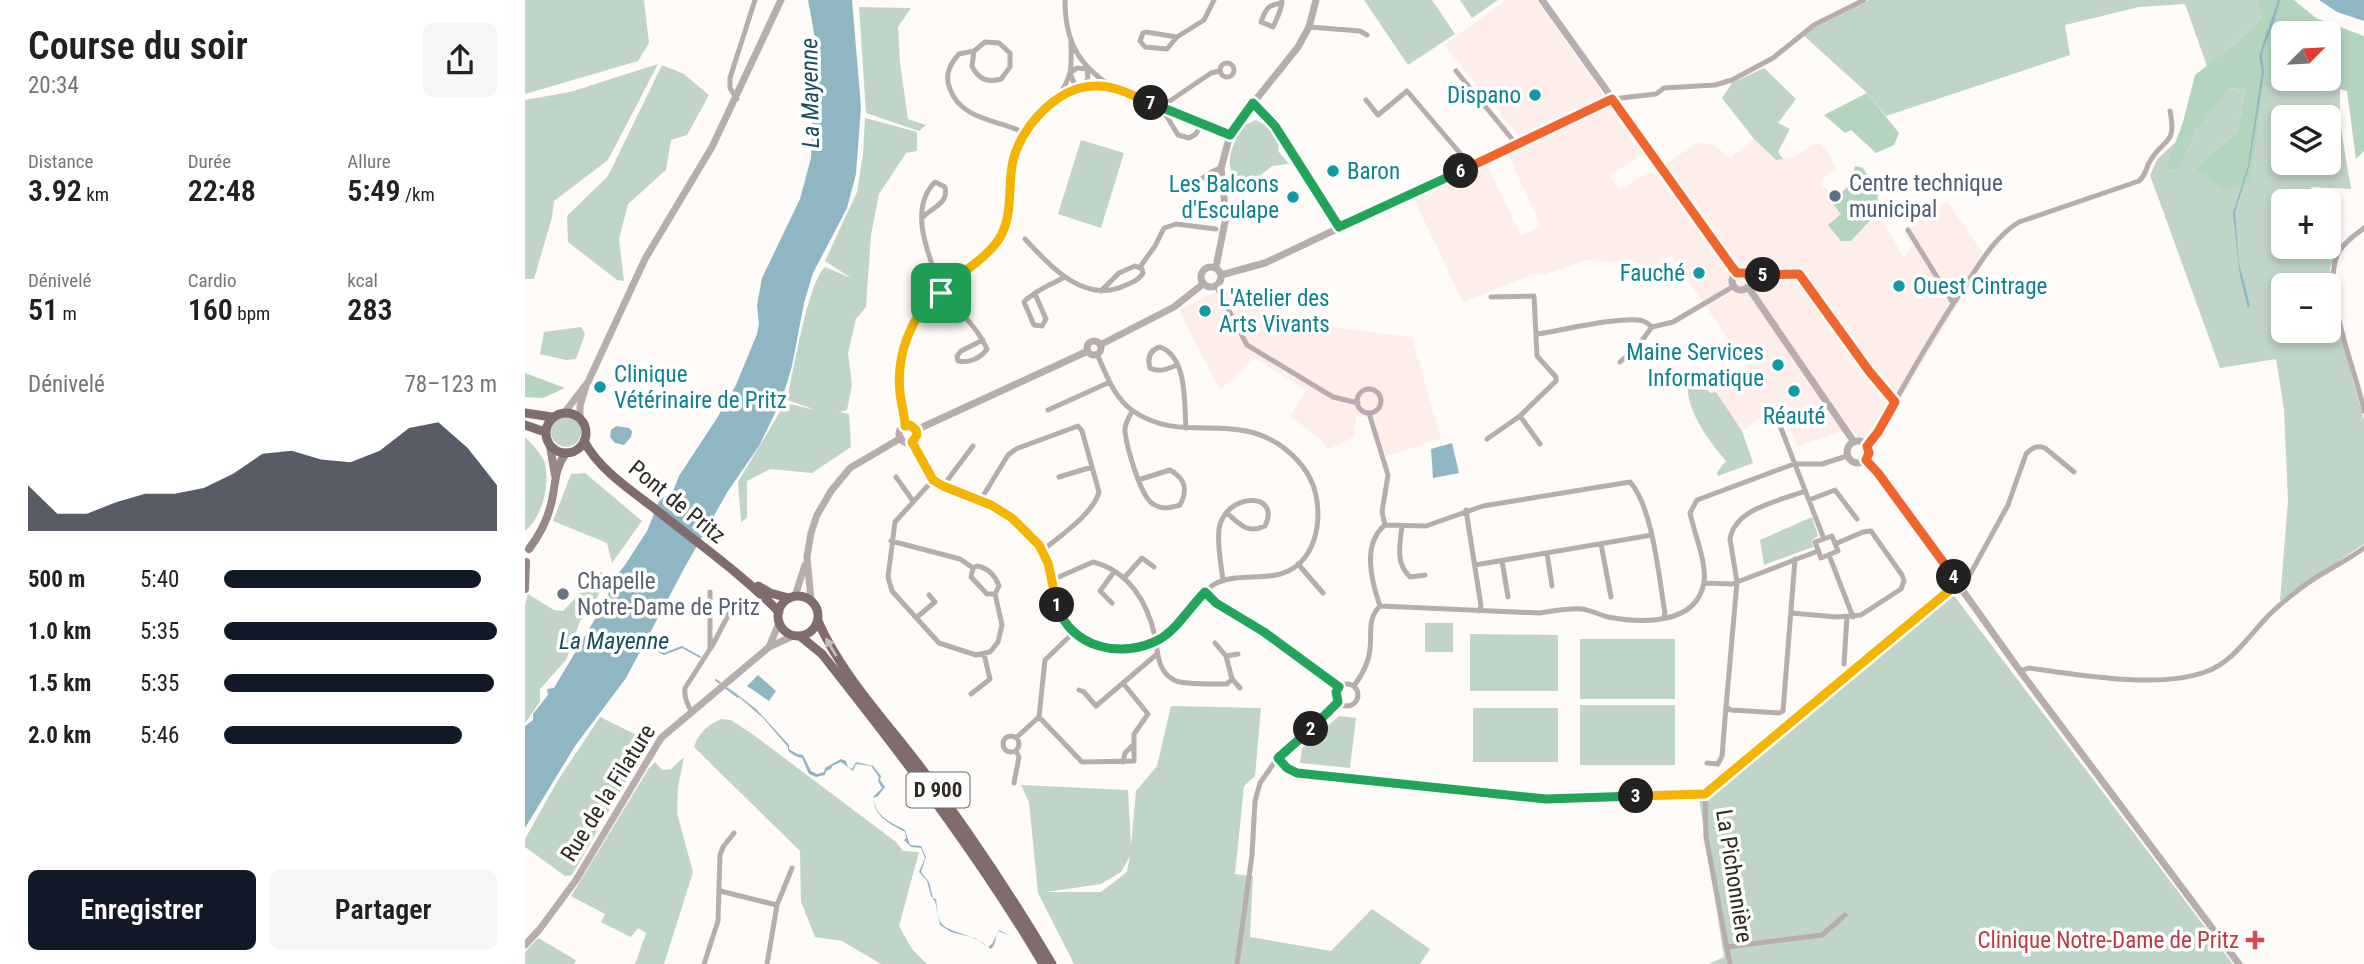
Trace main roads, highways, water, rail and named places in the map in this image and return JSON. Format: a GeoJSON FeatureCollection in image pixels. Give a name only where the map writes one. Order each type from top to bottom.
{"type":"FeatureCollection","features":[{"type":"Feature","properties":{"kind":"main road"},"geometry":{"type":"LineString","coordinates":[[525,413],[552,417],[565,412],[580,418],[585,427],[584,441],[560,461],[550,510],[543,528],[527,548],[531,557],[525,562],[525,588]]}},
{"type":"Feature","properties":{"kind":"main road"},"geometry":{"type":"LineString","coordinates":[[552,417],[545,432],[555,478]]}},
{"type":"Feature","properties":{"kind":"main road"},"geometry":{"type":"LineString","coordinates":[[525,425],[545,432]]}},
{"type":"Feature","properties":{"kind":"main road","name":"Pont de Pritz"},"geometry":{"type":"LineString","coordinates":[[584,441],[598,462],[779,611]]}},
{"type":"Feature","properties":{"kind":"main road"},"geometry":{"type":"LineString","coordinates":[[550,446],[560,453],[569,452]]}},
{"type":"Feature","properties":{"kind":"main road","name":"Pont de Pritz"},"geometry":{"type":"LineString","coordinates":[[569,452],[598,462]]}},
{"type":"Feature","properties":{"kind":"main road","name":"Pont de Pritz"},"geometry":{"type":"LineString","coordinates":[[733,571],[771,593],[792,597]]}},
{"type":"Feature","properties":{"kind":"main road"},"geometry":{"type":"LineString","coordinates":[[792,597],[811,600],[818,609],[818,621],[812,632],[796,636],[787,633],[779,623],[779,611],[792,597]]}},
{"type":"Feature","properties":{"kind":"main road","name":"D 900"},"geometry":{"type":"LineString","coordinates":[[818,621],[835,654],[983,854],[1052,964]]}},
{"type":"Feature","properties":{"kind":"main road","name":"D 900"},"geometry":{"type":"LineString","coordinates":[[796,636],[822,654],[933,797],[1043,964]]}},
{"type":"Feature","properties":{"kind":"water","name":"La Mayenne"},"geometry":{"type":"Polygon","coordinates":[[[808,0],[852,0],[861,107],[856,174],[847,208],[813,273],[782,399],[759,446],[728,491],[626,678],[575,746],[525,828],[525,726],[533,720],[533,714],[548,695],[547,689],[554,688],[608,597],[610,583],[647,531],[660,499],[673,491],[679,476],[717,418],[736,385],[757,334],[757,305],[762,278],[800,199],[811,158],[815,38],[808,0]]]}},
{"type":"Feature","properties":{"kind":"water"},"geometry":{"type":"Polygon","coordinates":[[[2280,0],[2262,53],[2264,72],[2249,167],[2235,212],[2239,263],[2250,306],[2248,308],[2240,276],[2233,213],[2248,166],[2262,71],[2259,56],[2280,0]]]}},
{"type":"Feature","properties":{"kind":"water"},"geometry":{"type":"Polygon","coordinates":[[[2319,0],[2364,0],[2364,21],[2337,12],[2319,0]]]}},
{"type":"Feature","properties":{"kind":"water"},"geometry":{"type":"Polygon","coordinates":[[[616,426],[632,431],[631,437],[624,445],[615,443],[610,437],[611,430],[616,426]]]}},
{"type":"Feature","properties":{"kind":"water"},"geometry":{"type":"Polygon","coordinates":[[[1452,443],[1459,473],[1433,478],[1431,449],[1452,443]]]}},
{"type":"Feature","properties":{"kind":"water"},"geometry":{"type":"Polygon","coordinates":[[[758,675],[776,691],[769,701],[747,686],[758,675]]]}},
{"type":"Feature","properties":{"kind":"water"},"geometry":{"type":"Polygon","coordinates":[[[725,685],[756,709],[789,745],[789,749],[803,755],[811,771],[817,774],[824,772],[825,768],[841,759],[852,769],[856,762],[873,766],[885,787],[873,798],[882,788],[879,777],[871,766],[856,764],[853,771],[841,762],[832,766],[825,775],[816,777],[809,774],[802,758],[790,752],[763,718],[725,685]]]}},
{"type":"Feature","properties":{"kind":"water"},"geometry":{"type":"Polygon","coordinates":[[[873,799],[880,814],[905,830],[910,845],[921,846],[926,857],[921,872],[929,882],[933,898],[936,899],[940,921],[948,928],[971,937],[951,932],[940,925],[935,901],[931,896],[927,881],[919,872],[925,858],[921,848],[911,847],[904,840],[905,832],[888,822],[879,814],[876,810],[873,799]]]}},
{"type":"Feature","properties":{"kind":"waterway"},"geometry":{"type":"LineString","coordinates":[[649,646],[664,654],[682,647],[700,657]]}},
{"type":"Feature","properties":{"kind":"waterway"},"geometry":{"type":"LineString","coordinates":[[716,680],[720,683]]}},
{"type":"Feature","properties":{"kind":"waterway"},"geometry":{"type":"LineString","coordinates":[[726,688],[738,697]]}},
{"type":"Feature","properties":{"kind":"place","name":"Dispano"},"geometry":{"type":"Point","coordinates":[1535,95]}},
{"type":"Feature","properties":{"kind":"place","name":"Baron"},"geometry":{"type":"Point","coordinates":[1333,171]}},
{"type":"Feature","properties":{"kind":"place","name":"Centre technique municipal"},"geometry":{"type":"Point","coordinates":[1835,196]}},
{"type":"Feature","properties":{"kind":"place","name":"Les Balcons d'Esculape"},"geometry":{"type":"Point","coordinates":[1293,197]}},
{"type":"Feature","properties":{"kind":"place","name":"Fauché"},"geometry":{"type":"Point","coordinates":[1699,273]}},
{"type":"Feature","properties":{"kind":"place","name":"Ouest Cintrage"},"geometry":{"type":"Point","coordinates":[1899,286]}},
{"type":"Feature","properties":{"kind":"place","name":"L'Atelier des Arts Vivants"},"geometry":{"type":"Point","coordinates":[1205,311]}},
{"type":"Feature","properties":{"kind":"place","name":"Maine Services Informatique"},"geometry":{"type":"Point","coordinates":[1778,365]}},
{"type":"Feature","properties":{"kind":"place","name":"Clinique Vétérinaire de Pritz"},"geometry":{"type":"Point","coordinates":[600,387]}},
{"type":"Feature","properties":{"kind":"place","name":"Réauté"},"geometry":{"type":"Point","coordinates":[1794,391]}},
{"type":"Feature","properties":{"kind":"place","name":"Chapelle Notre-Dame de Pritz"},"geometry":{"type":"Point","coordinates":[563,594]}},
{"type":"Feature","properties":{"kind":"place","name":"Clinique Notre-Dame de Pritz"},"geometry":{"type":"Point","coordinates":[2255,940]}}]}
